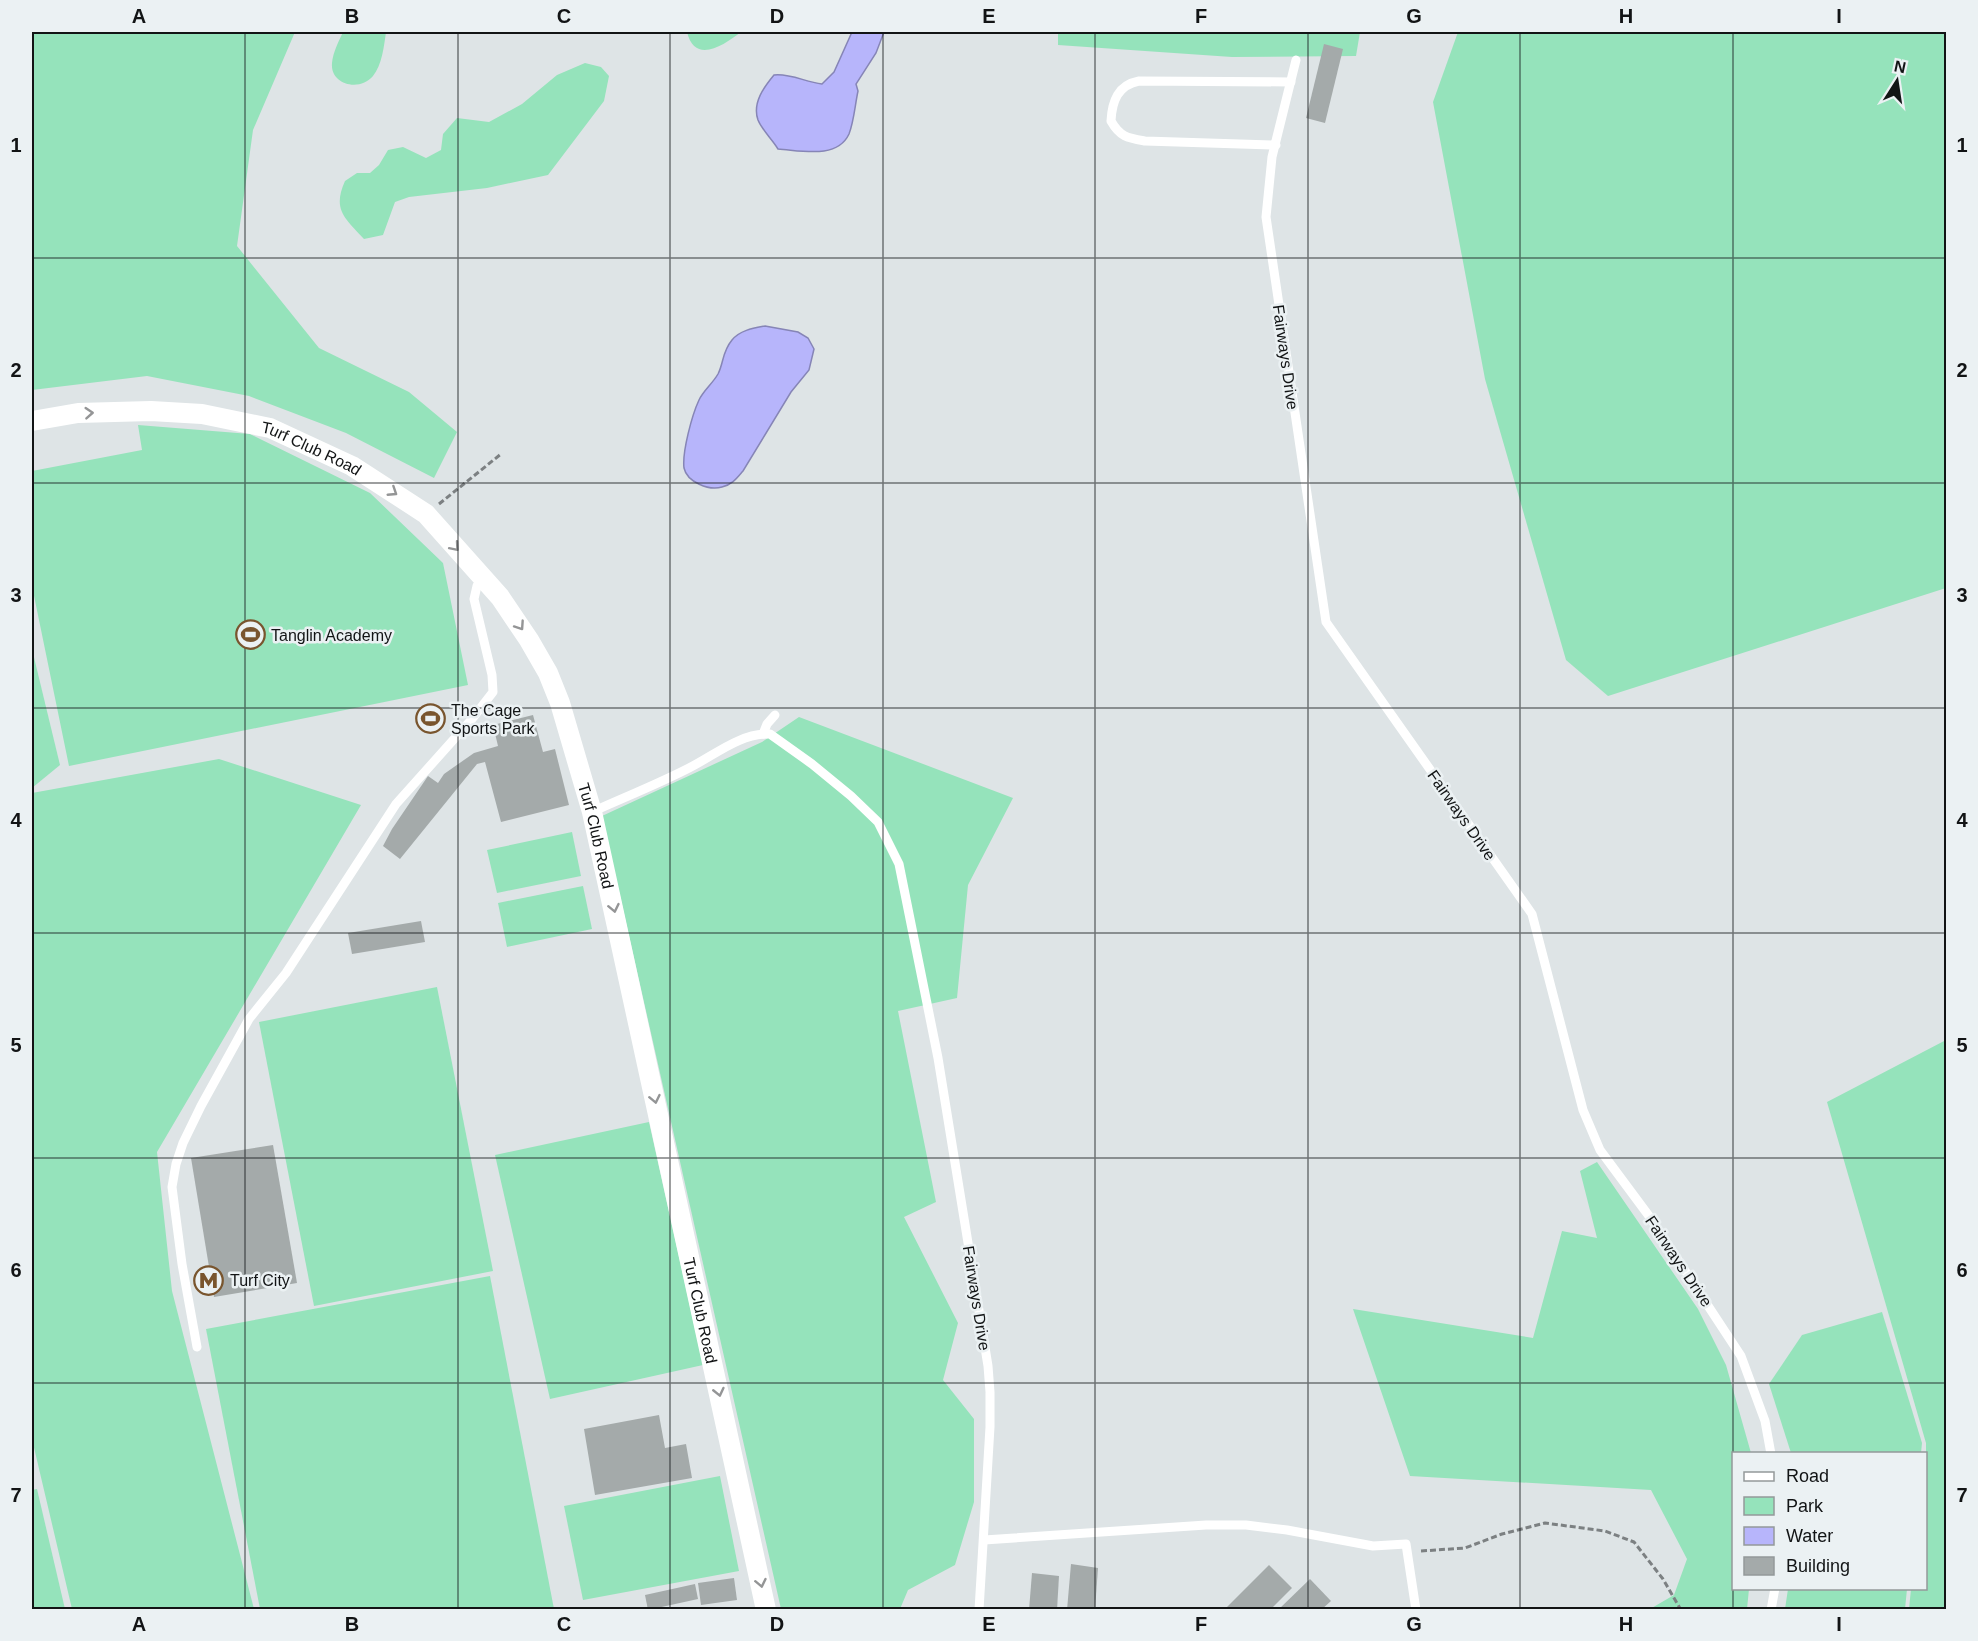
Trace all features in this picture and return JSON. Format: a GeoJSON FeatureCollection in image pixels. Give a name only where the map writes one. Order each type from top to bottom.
{"type":"FeatureCollection","features":[{"type":"Feature","properties":{"kind":"street","name":"Turf Club Road"},"geometry":{"type":"LineString","coordinates":[[32,422],[78,413],[151,411],[202,414],[270,428],[352,466],[426,514],[500,597],[529,640],[548,673],[560,703],[592,812],[766,1610]]}},
{"type":"Feature","properties":{"kind":"lane","name":"Fairways Drive"},"geometry":{"type":"LineString","coordinates":[[1296,60],[1269,177],[1266,218],[1326,622],[1532,914],[1583,1110],[1600,1150],[1649,1216],[1741,1356],[1765,1421],[1771,1452]]}},
{"type":"Feature","properties":{"kind":"lane"},"geometry":{"type":"LineString","coordinates":[[1276,145],[1144,141],[1119,134],[1111,121],[1114,99],[1132,82],[1139,81],[1291,82]]}},
{"type":"Feature","properties":{"kind":"lane"},"geometry":{"type":"LineString","coordinates":[[197,1347],[182,1264],[172,1187],[183,1143],[249,1019],[286,973],[396,804],[472,719],[493,692],[492,675],[474,599],[477,586],[484,580]]}},
{"type":"Feature","properties":{"kind":"lane"},"geometry":{"type":"LineString","coordinates":[[592,812],[690,768],[735,742],[763,734],[767,724],[775,715]]}},
{"type":"Feature","properties":{"kind":"lane","name":"Fairways Drive"},"geometry":{"type":"LineString","coordinates":[[763,734],[770,734],[851,796],[878,822],[900,864],[922,987],[938,1058],[988,1366],[990,1427],[979,1610]]}},
{"type":"Feature","properties":{"kind":"lane"},"geometry":{"type":"LineString","coordinates":[[984,1540],[1206,1525],[1246,1525],[1373,1546],[1406,1544],[1416,1610]]}},
{"type":"Feature","properties":{"kind":"lane"},"geometry":{"type":"LineString","coordinates":[[1771,1610],[1775,1590]]}},
{"type":"Feature","properties":{"kind":"path"},"geometry":{"type":"LineString","coordinates":[[426,514],[501,454]]}},
{"type":"Feature","properties":{"kind":"path"},"geometry":{"type":"LineString","coordinates":[[1407,1552],[1466,1548],[1502,1534],[1545,1523],[1605,1531],[1634,1542],[1663,1579],[1681,1610]]}},
{"type":"Feature","properties":{"kind":"green space"},"geometry":{"type":"Polygon","coordinates":[[[32,32],[295,32],[253,130],[237,246],[319,348],[409,392],[457,432],[434,478],[346,433],[249,396],[147,376],[32,390],[32,32]]]}},
{"type":"Feature","properties":{"kind":"green space"},"geometry":{"type":"Polygon","coordinates":[[[343,32],[386,32],[379,66],[373,76],[361,84],[347,84],[336,77],[333,71],[332,63],[336,47],[343,32]]]}},
{"type":"Feature","properties":{"kind":"green space"},"geometry":{"type":"Polygon","coordinates":[[[687,32],[741,32],[719,46],[703,50],[696,48],[687,32]]]}},
{"type":"Feature","properties":{"kind":"green space"},"geometry":{"type":"Polygon","coordinates":[[[1058,32],[1360,32],[1356,56],[1232,57],[1058,45],[1058,32]]]}},
{"type":"Feature","properties":{"kind":"green space"},"geometry":{"type":"Polygon","coordinates":[[[1458,32],[1946,32],[1946,588],[1608,696],[1566,660],[1485,379],[1433,102],[1458,32]]]}},
{"type":"Feature","properties":{"kind":"green space"},"geometry":{"type":"Polygon","coordinates":[[[585,63],[601,67],[609,76],[604,101],[548,175],[487,188],[409,197],[395,202],[383,235],[364,239],[342,213],[340,199],[345,181],[357,173],[370,173],[379,165],[388,150],[403,147],[426,158],[441,150],[443,134],[457,118],[489,122],[522,104],[557,75],[585,63]]]}},
{"type":"Feature","properties":{"kind":"green space","name":"Tanglin Academy"},"geometry":{"type":"Polygon","coordinates":[[[138,425],[250,434],[370,493],[443,563],[468,685],[69,766],[32,586],[32,471],[142,450],[138,425]]]}},
{"type":"Feature","properties":{"kind":"green space"},"geometry":{"type":"Polygon","coordinates":[[[32,649],[60,765],[32,788],[32,649]]]}},
{"type":"Feature","properties":{"kind":"green space"},"geometry":{"type":"Polygon","coordinates":[[[799,717],[1013,798],[968,885],[957,998],[898,1011],[936,1202],[904,1217],[958,1323],[943,1380],[974,1419],[974,1502],[955,1565],[908,1590],[900,1609],[781,1609],[602,816],[762,742],[799,717]]]}},
{"type":"Feature","properties":{"kind":"green space"},"geometry":{"type":"Polygon","coordinates":[[[219,759],[361,805],[157,1152],[172,1291],[254,1609],[72,1609],[32,1439],[32,793],[219,759]]]}},
{"type":"Feature","properties":{"kind":"green space"},"geometry":{"type":"Polygon","coordinates":[[[572,832],[581,876],[497,893],[487,850],[572,832]]]}},
{"type":"Feature","properties":{"kind":"green space"},"geometry":{"type":"Polygon","coordinates":[[[583,886],[592,929],[507,947],[498,903],[583,886]]]}},
{"type":"Feature","properties":{"kind":"green space"},"geometry":{"type":"Polygon","coordinates":[[[437,987],[493,1271],[314,1306],[259,1022],[437,987]]]}},
{"type":"Feature","properties":{"kind":"green space"},"geometry":{"type":"Polygon","coordinates":[[[1946,1040],[1946,1609],[1909,1609],[1911,1590],[1927,1590],[1926,1443],[1827,1102],[1946,1040]]]}},
{"type":"Feature","properties":{"kind":"green space"},"geometry":{"type":"Polygon","coordinates":[[[649,1122],[703,1365],[550,1399],[495,1155],[649,1122]]]}},
{"type":"Feature","properties":{"kind":"green space"},"geometry":{"type":"Polygon","coordinates":[[[1597,1162],[1698,1309],[1726,1365],[1751,1452],[1732,1452],[1732,1590],[1749,1590],[1747,1609],[1650,1609],[1674,1595],[1687,1559],[1651,1490],[1410,1476],[1353,1309],[1533,1338],[1562,1231],[1597,1238],[1580,1171],[1597,1162]]]}},
{"type":"Feature","properties":{"kind":"green space"},"geometry":{"type":"Polygon","coordinates":[[[490,1276],[554,1609],[260,1609],[206,1329],[490,1276]]]}},
{"type":"Feature","properties":{"kind":"green space"},"geometry":{"type":"Polygon","coordinates":[[[1882,1312],[1922,1443],[1921,1452],[1791,1452],[1769,1384],[1802,1335],[1882,1312]]]}},
{"type":"Feature","properties":{"kind":"green space"},"geometry":{"type":"Polygon","coordinates":[[[720,1476],[739,1571],[583,1600],[564,1506],[720,1476]]]}},
{"type":"Feature","properties":{"kind":"green space"},"geometry":{"type":"Polygon","coordinates":[[[37,1489],[65,1609],[32,1609],[32,1490],[37,1489]]]}},
{"type":"Feature","properties":{"kind":"green space"},"geometry":{"type":"Polygon","coordinates":[[[1788,1590],[1907,1590],[1905,1609],[1785,1609],[1788,1590]]]}},
{"type":"Feature","properties":{"kind":"water"},"geometry":{"type":"Polygon","coordinates":[[[852,32],[884,32],[876,53],[856,84],[858,91],[849,134],[843,142],[827,150],[807,152],[778,149],[758,120],[758,101],[763,90],[774,75],[786,75],[822,84],[834,72],[852,32]]]}},
{"type":"Feature","properties":{"kind":"water"},"geometry":{"type":"Polygon","coordinates":[[[765,326],[798,332],[808,338],[814,349],[809,370],[791,392],[736,479],[729,485],[717,488],[699,484],[689,477],[684,468],[686,443],[696,407],[718,374],[726,349],[732,340],[743,332],[765,326]]]}},
{"type":"Feature","properties":{"kind":"building"},"geometry":{"type":"Polygon","coordinates":[[[1324,44],[1343,49],[1325,123],[1306,118],[1324,44]]]}},
{"type":"Feature","properties":{"kind":"building"},"geometry":{"type":"Polygon","coordinates":[[[533,715],[543,752],[555,749],[569,805],[501,822],[485,762],[477,764],[400,859],[383,846],[428,776],[438,783],[444,774],[474,753],[498,746],[493,725],[533,715]]]}},
{"type":"Feature","properties":{"kind":"building"},"geometry":{"type":"Polygon","coordinates":[[[421,921],[425,942],[352,954],[348,933],[421,921]]]}},
{"type":"Feature","properties":{"kind":"building"},"geometry":{"type":"Polygon","coordinates":[[[273,1145],[297,1283],[214,1297],[191,1158],[273,1145]]]}},
{"type":"Feature","properties":{"kind":"building"},"geometry":{"type":"Polygon","coordinates":[[[659,1415],[665,1448],[686,1444],[692,1478],[595,1495],[584,1429],[659,1415]]]}},
{"type":"Feature","properties":{"kind":"building"},"geometry":{"type":"Polygon","coordinates":[[[1071,1564],[1098,1568],[1095,1610],[1067,1610],[1071,1564]]]}},
{"type":"Feature","properties":{"kind":"building"},"geometry":{"type":"Polygon","coordinates":[[[1269,1565],[1292,1588],[1270,1610],[1224,1610],[1269,1565]]]}},
{"type":"Feature","properties":{"kind":"building"},"geometry":{"type":"Polygon","coordinates":[[[1032,1573],[1059,1576],[1057,1610],[1029,1610],[1032,1573]]]}},
{"type":"Feature","properties":{"kind":"building"},"geometry":{"type":"Polygon","coordinates":[[[734,1578],[737,1600],[701,1605],[698,1583],[734,1578]]]}},
{"type":"Feature","properties":{"kind":"building"},"geometry":{"type":"Polygon","coordinates":[[[1310,1579],[1331,1601],[1321,1610],[1278,1610],[1310,1579]]]}},
{"type":"Feature","properties":{"kind":"building"},"geometry":{"type":"Polygon","coordinates":[[[695,1584],[698,1599],[648,1610],[645,1595],[695,1584]]]}},
{"type":"Feature","properties":{"kind":"place","name":"Tanglin Academy"},"geometry":{"type":"Point","coordinates":[250,635]}},
{"type":"Feature","properties":{"kind":"place","name":"The Cage Sports Park"},"geometry":{"type":"Point","coordinates":[430,719]}},
{"type":"Feature","properties":{"kind":"place","name":"Turf City"},"geometry":{"type":"Point","coordinates":[209,1280]}}]}
